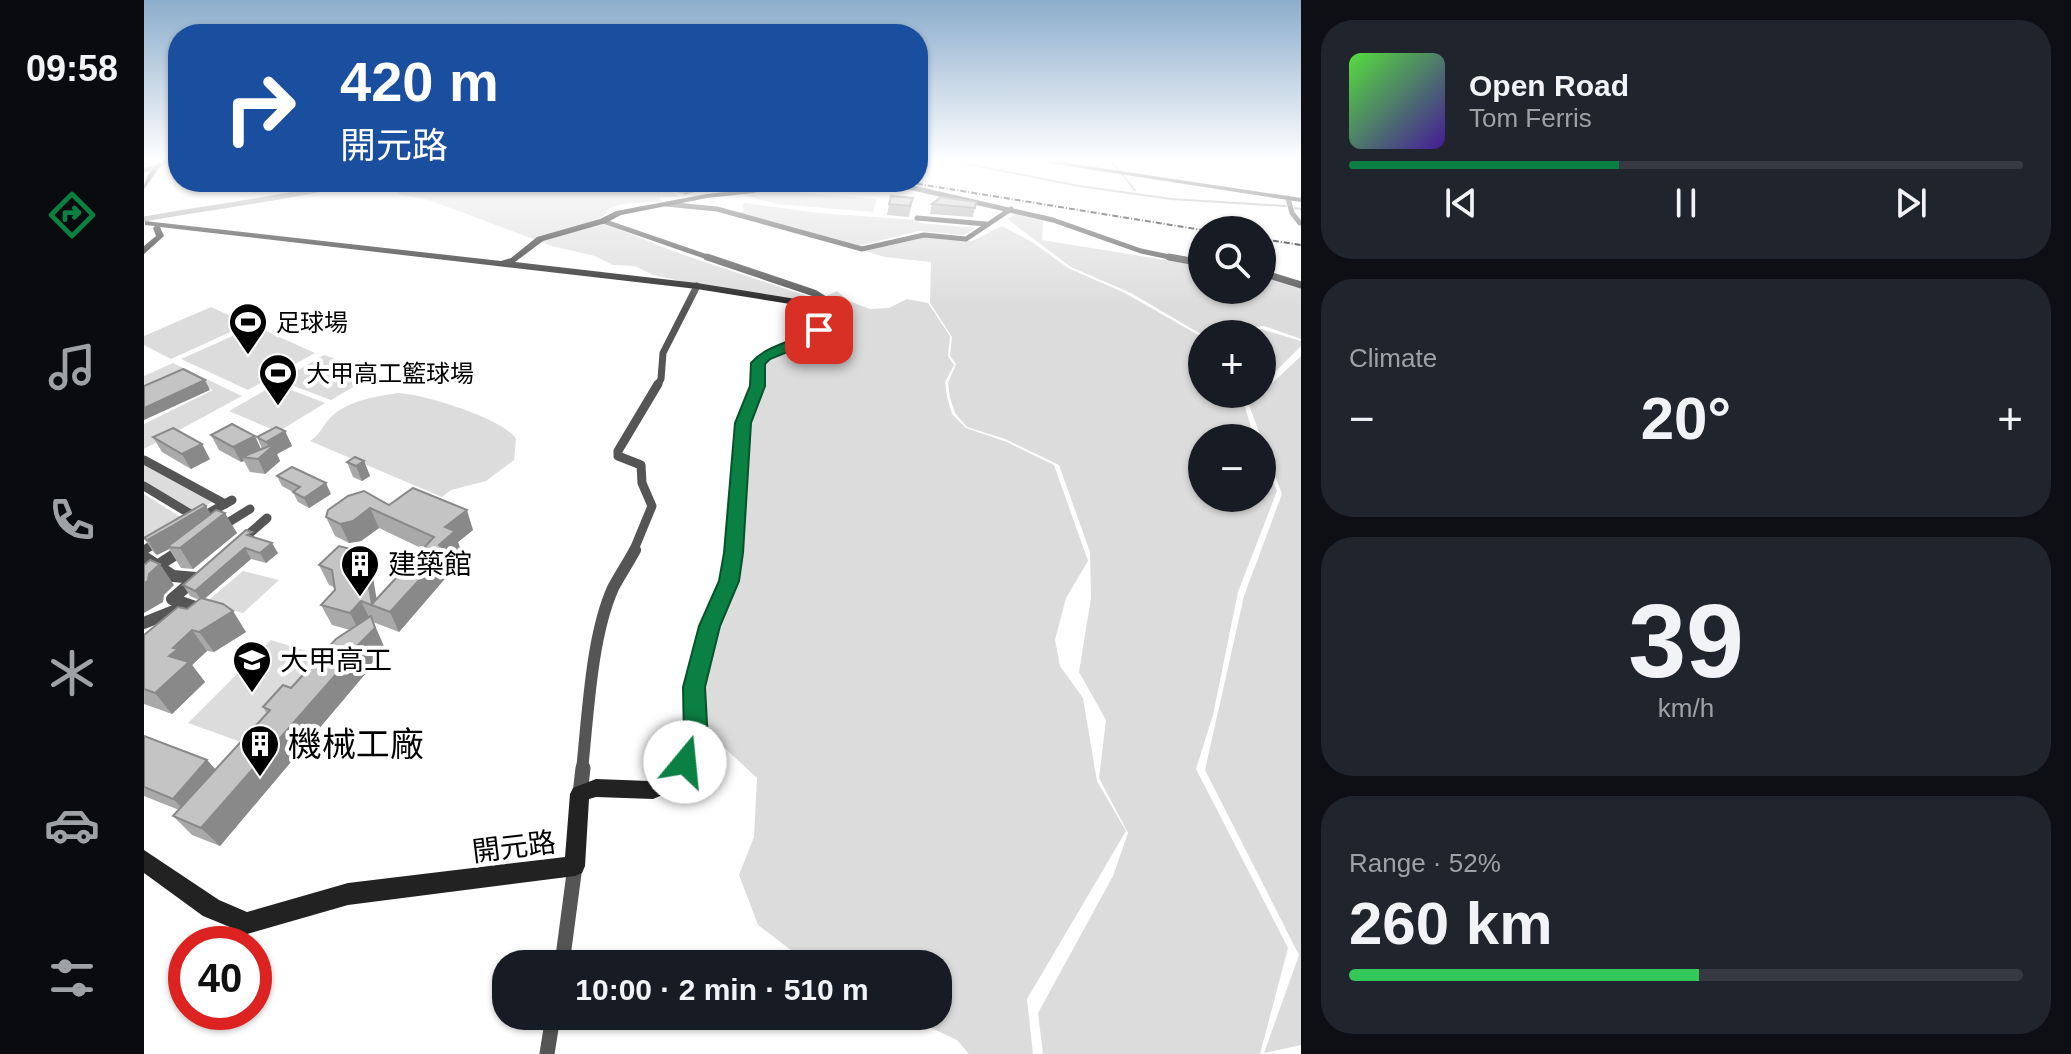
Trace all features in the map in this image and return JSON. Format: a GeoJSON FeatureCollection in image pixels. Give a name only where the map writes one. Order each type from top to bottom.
{"type":"FeatureCollection","features":[{"type":"Feature","properties":{"kind":"street"},"geometry":{"type":"LineString","coordinates":[[499,263],[514,260],[540,239],[638,209]]}},
{"type":"Feature","properties":{"kind":"street"},"geometry":{"type":"LineString","coordinates":[[718,209],[862,249],[924,235],[966,239],[1011,209]]}},
{"type":"Feature","properties":{"kind":"street"},"geometry":{"type":"LineString","coordinates":[[1012,209],[1053,220],[1141,251],[1188,260]]}},
{"type":"Feature","properties":{"kind":"street"},"geometry":{"type":"LineString","coordinates":[[917,218],[986,224]]}},
{"type":"Feature","properties":{"kind":"street"},"geometry":{"type":"LineString","coordinates":[[146,221],[697,286],[827,307],[830,303],[814,293],[603,221]]}},
{"type":"Feature","properties":{"kind":"street"},"geometry":{"type":"LineString","coordinates":[[144,251],[160,236],[157,228],[146,221]]}},
{"type":"Feature","properties":{"kind":"street"},"geometry":{"type":"LineString","coordinates":[[157,228],[173,225]]}},
{"type":"Feature","properties":{"kind":"street"},"geometry":{"type":"LineString","coordinates":[[1276,277],[1301,285]]}},
{"type":"Feature","properties":{"kind":"street"},"geometry":{"type":"LineString","coordinates":[[580,794],[591,687],[605,612],[613,589],[637,546],[652,506],[642,483],[641,465],[618,456],[618,451],[661,379],[663,353],[697,286]]}},
{"type":"Feature","properties":{"kind":"street","name":"開元路"},"geometry":{"type":"LineString","coordinates":[[144,860],[211,908],[247,923],[281,916],[348,894],[575,866],[580,794],[596,788],[653,790],[674,768],[685,762],[696,742],[694,687],[710,626],[729,581],[734,553],[743,423],[758,386],[758,363],[773,352],[813,336],[819,330],[827,307]]}},
{"type":"Feature","properties":{"kind":"street"},"geometry":{"type":"LineString","coordinates":[[144,460],[228,502],[185,527]]}},
{"type":"Feature","properties":{"kind":"street"},"geometry":{"type":"LineString","coordinates":[[144,486],[198,519]]}},
{"type":"Feature","properties":{"kind":"street"},"geometry":{"type":"LineString","coordinates":[[210,534],[250,509]]}},
{"type":"Feature","properties":{"kind":"street"},"geometry":{"type":"LineString","coordinates":[[232,548],[267,518]]}},
{"type":"Feature","properties":{"kind":"street"},"geometry":{"type":"LineString","coordinates":[[144,550],[171,534]]}},
{"type":"Feature","properties":{"kind":"street"},"geometry":{"type":"LineString","coordinates":[[157,566],[197,542]]}},
{"type":"Feature","properties":{"kind":"street"},"geometry":{"type":"LineString","coordinates":[[144,557],[173,576],[196,578]]}},
{"type":"Feature","properties":{"kind":"street"},"geometry":{"type":"LineString","coordinates":[[144,623],[186,606],[195,607],[172,599],[208,568]]}},
{"type":"Feature","properties":{"kind":"street"},"geometry":{"type":"LineString","coordinates":[[564,950],[575,866]]}},
{"type":"Feature","properties":{"kind":"street"},"geometry":{"type":"LineString","coordinates":[[547,1054],[551,1030]]}},
{"type":"Feature","properties":{"kind":"shaded area"},"geometry":{"type":"Polygon","coordinates":[[[454,209],[608,209],[597,220],[572,228],[603,223],[678,253],[813,298],[819,303],[689,283],[653,275],[635,266],[613,265],[595,256],[552,246],[454,209]]]}},
{"type":"Feature","properties":{"kind":"shaded area"},"geometry":{"type":"Polygon","coordinates":[[[790,209],[975,228],[964,235],[919,231],[858,246],[739,213],[744,210],[790,209]]]}},
{"type":"Feature","properties":{"kind":"shaded area"},"geometry":{"type":"Polygon","coordinates":[[[839,209],[874,209],[873,212],[839,209]]]}},
{"type":"Feature","properties":{"kind":"shaded area"},"geometry":{"type":"Polygon","coordinates":[[[1018,213],[1043,221],[1042,240],[1188,264],[1188,304],[1276,304],[1276,280],[1301,288],[1301,339],[1276,330],[1276,320],[1188,320],[1188,327],[1131,293],[1071,267],[1007,219],[1018,213]]]}},
{"type":"Feature","properties":{"kind":"shaded area"},"geometry":{"type":"Polygon","coordinates":[[[1002,226],[1032,242],[1068,268],[1123,292],[1188,329],[1188,408],[1245,408],[1250,424],[1188,424],[1188,512],[1269,512],[1238,592],[1213,715],[1196,769],[1288,948],[1260,1054],[1043,1054],[1038,1013],[1113,876],[1128,833],[1099,778],[1106,720],[1079,672],[1091,598],[1090,552],[1059,465],[1005,439],[967,427],[955,413],[948,383],[956,364],[950,356],[952,337],[930,303],[931,262],[885,257],[865,251],[927,237],[972,241],[1002,226]]]}},
{"type":"Feature","properties":{"kind":"shaded area"},"geometry":{"type":"Polygon","coordinates":[[[774,279],[826,296],[837,291],[849,301],[870,309],[889,308],[907,299],[928,303],[950,336],[948,356],[954,365],[945,382],[952,414],[966,428],[1007,442],[1054,465],[1088,561],[1066,598],[1055,640],[1060,666],[1083,698],[1097,781],[1126,831],[1027,999],[1033,1054],[969,1054],[957,1040],[936,1030],[952,1030],[952,950],[791,950],[758,925],[739,875],[754,837],[757,778],[701,726],[699,642],[731,548],[737,429],[757,388],[757,368],[770,356],[787,349],[797,355],[808,352],[810,349],[799,343],[814,336],[826,302],[774,279]]]}},
{"type":"Feature","properties":{"kind":"shaded area"},"geometry":{"type":"Polygon","coordinates":[[[211,307],[248,324],[171,359],[144,345],[144,336],[211,307]]]}},
{"type":"Feature","properties":{"kind":"shaded area","name":"足球場"},"geometry":{"type":"Polygon","coordinates":[[[255,326],[315,353],[248,390],[181,359],[255,326]]]}},
{"type":"Feature","properties":{"kind":"shaded area"},"geometry":{"type":"Polygon","coordinates":[[[1276,334],[1301,341],[1301,346],[1276,371],[1276,334]]]}},
{"type":"Feature","properties":{"kind":"shaded area","name":"大甲高工籃球場"},"geometry":{"type":"Polygon","coordinates":[[[324,355],[377,373],[331,400],[280,381],[324,355]]]}},
{"type":"Feature","properties":{"kind":"shaded area"},"geometry":{"type":"Polygon","coordinates":[[[1301,356],[1301,1045],[1264,1053],[1299,955],[1205,770],[1244,596],[1282,494],[1276,478],[1276,424],[1256,424],[1250,408],[1276,408],[1276,380],[1301,356]]]}},
{"type":"Feature","properties":{"kind":"shaded area"},"geometry":{"type":"Polygon","coordinates":[[[173,363],[242,396],[144,449],[144,424],[213,390],[189,377],[144,397],[144,376],[173,363]]]}},
{"type":"Feature","properties":{"kind":"shaded area","name":"大甲高工籃球場"},"geometry":{"type":"Polygon","coordinates":[[[276,384],[325,403],[278,432],[229,411],[276,384]]]}},
{"type":"Feature","properties":{"kind":"shaded area"},"geometry":{"type":"Polygon","coordinates":[[[398,393],[443,402],[496,423],[516,439],[514,460],[486,481],[451,490],[442,497],[310,441],[338,411],[362,400],[398,393]]]}},
{"type":"Feature","properties":{"kind":"shaded area"},"geometry":{"type":"Polygon","coordinates":[[[144,462],[216,500],[193,513],[144,485],[144,462]]]}},
{"type":"Feature","properties":{"kind":"shaded area"},"geometry":{"type":"Polygon","coordinates":[[[144,494],[182,518],[144,539],[144,494]]]}},
{"type":"Feature","properties":{"kind":"shaded area"},"geometry":{"type":"Polygon","coordinates":[[[243,571],[279,580],[243,613],[205,603],[243,571]]]}},
{"type":"Feature","properties":{"kind":"shaded area"},"geometry":{"type":"Polygon","coordinates":[[[271,640],[323,656],[244,743],[188,723],[271,640]]]}},
{"type":"Feature","properties":{"kind":"building"},"geometry":{"type":"Polygon","coordinates":[[[183,369],[205,380],[144,408],[144,386],[183,369]]]}},
{"type":"Feature","properties":{"kind":"building"},"geometry":{"type":"Polygon","coordinates":[[[232,424],[255,436],[233,447],[211,435],[232,424]]]}},
{"type":"Feature","properties":{"kind":"building"},"geometry":{"type":"Polygon","coordinates":[[[276,427],[285,431],[266,442],[257,437],[276,427]]]}},
{"type":"Feature","properties":{"kind":"building"},"geometry":{"type":"Polygon","coordinates":[[[173,428],[202,444],[182,454],[153,437],[173,428]]]}},
{"type":"Feature","properties":{"kind":"building"},"geometry":{"type":"Polygon","coordinates":[[[272,445],[258,459],[242,457],[272,445]]]}},
{"type":"Feature","properties":{"kind":"building"},"geometry":{"type":"Polygon","coordinates":[[[355,457],[364,461],[356,466],[347,462],[355,457]]]}},
{"type":"Feature","properties":{"kind":"building"},"geometry":{"type":"Polygon","coordinates":[[[292,467],[326,483],[304,498],[293,492],[300,487],[277,476],[292,467]]]}},
{"type":"Feature","properties":{"kind":"building"},"geometry":{"type":"Polygon","coordinates":[[[413,488],[467,510],[445,527],[455,531],[439,545],[443,548],[442,555],[390,612],[361,601],[350,613],[321,605],[335,590],[332,570],[319,565],[339,546],[363,552],[372,604],[434,537],[370,508],[353,521],[340,524],[326,517],[328,510],[348,496],[364,491],[389,505],[413,488]]]}},
{"type":"Feature","properties":{"kind":"building"},"geometry":{"type":"Polygon","coordinates":[[[203,504],[206,506],[147,540],[144,538],[203,504]]]}},
{"type":"Feature","properties":{"kind":"building"},"geometry":{"type":"Polygon","coordinates":[[[216,510],[225,513],[180,548],[167,547],[216,510]]]}},
{"type":"Feature","properties":{"kind":"building"},"geometry":{"type":"Polygon","coordinates":[[[246,530],[252,532],[247,535],[272,543],[260,553],[245,548],[195,591],[183,585],[246,530]]]}},
{"type":"Feature","properties":{"kind":"building"},"geometry":{"type":"Polygon","coordinates":[[[150,560],[160,564],[144,583],[144,565],[150,560]]]}},
{"type":"Feature","properties":{"kind":"building"},"geometry":{"type":"Polygon","coordinates":[[[201,598],[223,604],[233,611],[199,632],[192,630],[169,656],[189,662],[155,693],[144,689],[144,635],[178,607],[187,609],[201,598]]]}},
{"type":"Feature","properties":{"kind":"building"},"geometry":{"type":"Polygon","coordinates":[[[371,616],[375,628],[357,646],[360,647],[201,828],[173,816],[270,710],[263,707],[283,685],[291,688],[336,639],[371,616]]]}},
{"type":"Feature","properties":{"kind":"building"},"geometry":{"type":"Polygon","coordinates":[[[144,736],[207,760],[173,799],[144,787],[144,736]]]}},
{"type":"Feature","properties":{"kind":"waterway"},"geometry":{"type":"LineString","coordinates":[[144,219],[205,209]]}},
{"type":"Feature","properties":{"kind":"railway"},"geometry":{"type":"LineString","coordinates":[[1074,209],[1188,228]]}},
{"type":"Feature","properties":{"kind":"railway"},"geometry":{"type":"LineString","coordinates":[[1276,241],[1301,245]]}},
{"type":"Feature","properties":{"kind":"place","name":"足球場"},"geometry":{"type":"Point","coordinates":[248,356]}},
{"type":"Feature","properties":{"kind":"place","name":"大甲高工籃球場"},"geometry":{"type":"Point","coordinates":[278,407]}},
{"type":"Feature","properties":{"kind":"place","name":"建築館"},"geometry":{"type":"Point","coordinates":[360,598]}},
{"type":"Feature","properties":{"kind":"place","name":"大甲高工"},"geometry":{"type":"Point","coordinates":[252,694]}},
{"type":"Feature","properties":{"kind":"place","name":"機械工廠"},"geometry":{"type":"Point","coordinates":[260,778]}},
{"type":"Feature","properties":{"kind":"route"},"geometry":{"type":"LineString","coordinates":[[685,762],[696,742],[694,687],[710,626],[729,581],[734,553],[743,423],[745,411],[758,386],[758,363],[765,356],[808,339],[819,330]]}}]}
